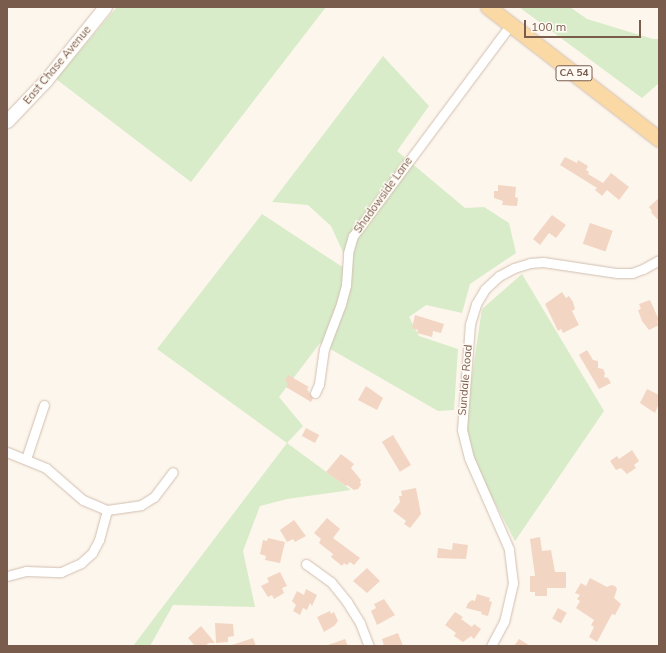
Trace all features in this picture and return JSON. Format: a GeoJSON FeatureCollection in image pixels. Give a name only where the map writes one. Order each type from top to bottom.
{"type":"FeatureCollection","features":[{"type":"Feature","properties":{"kind":"main road","name":"East Chase Avenue"},"geometry":{"type":"LineString","coordinates":[[7,121],[54,72],[105,7]]}},
{"type":"Feature","properties":{"kind":"main road","name":"CA 54"},"geometry":{"type":"LineString","coordinates":[[488,7],[659,139]]}},
{"type":"Feature","properties":{"kind":"street","name":"Shadowside Lane"},"geometry":{"type":"LineString","coordinates":[[315,393],[319,384],[324,348],[341,304],[346,285],[348,254],[353,236],[511,24]]}},
{"type":"Feature","properties":{"kind":"street","name":"Sundale Road"},"geometry":{"type":"LineString","coordinates":[[491,646],[504,622],[513,583],[509,549],[470,458],[462,430],[470,324],[476,304],[485,289],[499,276],[514,268],[530,263],[543,262],[617,273],[632,273],[659,260]]}},
{"type":"Feature","properties":{"kind":"street"},"geometry":{"type":"LineString","coordinates":[[26,459],[44,405]]}},
{"type":"Feature","properties":{"kind":"street"},"geometry":{"type":"LineString","coordinates":[[7,452],[46,468],[83,500],[106,510],[140,505],[154,497],[162,489],[173,472]]}},
{"type":"Feature","properties":{"kind":"street"},"geometry":{"type":"LineString","coordinates":[[7,576],[26,571],[61,572],[82,563],[92,553],[99,540],[106,510]]}},
{"type":"Feature","properties":{"kind":"street"},"geometry":{"type":"LineString","coordinates":[[306,564],[330,582],[346,602],[360,623],[369,646]]}},
{"type":"Feature","properties":{"kind":"green space"},"geometry":{"type":"Polygon","coordinates":[[[117,7],[326,7],[191,182],[56,79],[117,7]]]}},
{"type":"Feature","properties":{"kind":"green space"},"geometry":{"type":"Polygon","coordinates":[[[519,7],[570,7],[587,19],[653,39],[659,39],[659,83],[642,98],[519,7]]]}},
{"type":"Feature","properties":{"kind":"green space"},"geometry":{"type":"Polygon","coordinates":[[[383,56],[429,106],[397,151],[465,208],[484,207],[509,223],[516,253],[470,284],[462,313],[426,305],[409,317],[419,336],[458,349],[454,410],[438,411],[320,343],[279,397],[303,426],[287,443],[157,349],[262,214],[353,274],[331,226],[308,205],[272,202],[383,56]]]}},
{"type":"Feature","properties":{"kind":"green space"},"geometry":{"type":"Polygon","coordinates":[[[522,274],[604,411],[515,541],[477,469],[465,422],[482,309],[522,274]]]}},
{"type":"Feature","properties":{"kind":"green space"},"geometry":{"type":"Polygon","coordinates":[[[287,443],[351,490],[287,499],[260,506],[243,551],[255,607],[173,605],[150,646],[133,646],[287,443]]]}},
{"type":"Feature","properties":{"kind":"building"},"geometry":{"type":"Polygon","coordinates":[[[565,157],[577,163],[578,160],[588,166],[586,170],[589,172],[588,174],[603,183],[611,173],[629,187],[619,200],[607,190],[602,196],[595,190],[597,188],[560,165],[565,157]]]}},
{"type":"Feature","properties":{"kind":"building"},"geometry":{"type":"Polygon","coordinates":[[[498,185],[516,187],[515,197],[518,198],[517,206],[502,205],[503,201],[494,198],[494,191],[498,191],[498,185]]]}},
{"type":"Feature","properties":{"kind":"building"},"geometry":{"type":"Polygon","coordinates":[[[659,198],[659,221],[651,212],[652,211],[649,207],[659,198]]]}},
{"type":"Feature","properties":{"kind":"building"},"geometry":{"type":"Polygon","coordinates":[[[552,215],[566,225],[556,238],[549,233],[540,245],[533,239],[552,215]]]}},
{"type":"Feature","properties":{"kind":"building"},"geometry":{"type":"Polygon","coordinates":[[[590,223],[613,231],[606,252],[583,244],[590,223]]]}},
{"type":"Feature","properties":{"kind":"building"},"geometry":{"type":"Polygon","coordinates":[[[562,292],[566,298],[569,296],[573,302],[575,309],[572,311],[579,325],[563,333],[561,329],[558,331],[545,304],[562,292]]]}},
{"type":"Feature","properties":{"kind":"building"},"geometry":{"type":"Polygon","coordinates":[[[650,300],[659,320],[657,321],[659,325],[649,330],[642,321],[638,310],[641,309],[639,304],[650,300]]]}},
{"type":"Feature","properties":{"kind":"building"},"geometry":{"type":"Polygon","coordinates":[[[415,315],[444,324],[441,333],[433,331],[432,337],[417,333],[418,330],[412,328],[415,315]]]}},
{"type":"Feature","properties":{"kind":"building"},"geometry":{"type":"Polygon","coordinates":[[[587,350],[593,360],[598,361],[598,368],[603,369],[605,373],[604,377],[608,378],[611,383],[599,389],[579,355],[587,350]]]}},
{"type":"Feature","properties":{"kind":"building"},"geometry":{"type":"Polygon","coordinates":[[[288,375],[309,387],[307,389],[313,398],[311,402],[286,387],[288,384],[285,380],[288,375]]]}},
{"type":"Feature","properties":{"kind":"building"},"geometry":{"type":"Polygon","coordinates":[[[366,386],[383,398],[377,410],[358,400],[366,386]]]}},
{"type":"Feature","properties":{"kind":"building"},"geometry":{"type":"Polygon","coordinates":[[[647,389],[659,395],[659,403],[655,413],[640,403],[647,389]]]}},
{"type":"Feature","properties":{"kind":"building"},"geometry":{"type":"Polygon","coordinates":[[[306,428],[319,435],[315,443],[302,436],[306,428]]]}},
{"type":"Feature","properties":{"kind":"building"},"geometry":{"type":"Polygon","coordinates":[[[393,435],[411,465],[400,472],[382,442],[393,435]]]}},
{"type":"Feature","properties":{"kind":"building"},"geometry":{"type":"Polygon","coordinates":[[[632,450],[639,461],[634,465],[636,468],[627,474],[621,468],[616,470],[610,461],[617,456],[619,459],[632,450]]]}},
{"type":"Feature","properties":{"kind":"building"},"geometry":{"type":"Polygon","coordinates":[[[341,454],[354,464],[351,468],[361,480],[361,485],[358,489],[354,490],[347,485],[346,486],[326,472],[341,454]]]}},
{"type":"Feature","properties":{"kind":"building"},"geometry":{"type":"Polygon","coordinates":[[[416,488],[421,514],[410,528],[404,524],[406,521],[393,511],[400,502],[399,496],[402,496],[401,491],[416,488]]]}},
{"type":"Feature","properties":{"kind":"building"},"geometry":{"type":"Polygon","coordinates":[[[327,518],[340,529],[333,538],[360,558],[354,565],[350,562],[347,565],[344,563],[342,566],[331,557],[333,554],[319,543],[321,539],[314,533],[327,518]]]}},
{"type":"Feature","properties":{"kind":"building"},"geometry":{"type":"Polygon","coordinates":[[[294,520],[306,536],[295,542],[293,539],[287,542],[280,530],[294,520]]]}},
{"type":"Feature","properties":{"kind":"building"},"geometry":{"type":"Polygon","coordinates":[[[540,537],[542,551],[551,550],[555,572],[566,572],[566,588],[547,588],[547,596],[535,596],[535,592],[530,592],[530,576],[535,576],[530,539],[540,537]]]}},
{"type":"Feature","properties":{"kind":"building"},"geometry":{"type":"Polygon","coordinates":[[[268,538],[285,542],[280,563],[265,560],[266,556],[260,554],[263,540],[267,541],[268,538]]]}},
{"type":"Feature","properties":{"kind":"building"},"geometry":{"type":"Polygon","coordinates":[[[453,543],[468,545],[466,559],[437,558],[438,548],[452,550],[453,543]]]}},
{"type":"Feature","properties":{"kind":"building"},"geometry":{"type":"Polygon","coordinates":[[[367,568],[380,581],[367,593],[353,581],[367,568]]]}},
{"type":"Feature","properties":{"kind":"building"},"geometry":{"type":"Polygon","coordinates":[[[280,572],[287,586],[282,588],[284,593],[274,599],[272,595],[268,597],[261,586],[269,582],[267,578],[280,572]]]}},
{"type":"Feature","properties":{"kind":"building"},"geometry":{"type":"Polygon","coordinates":[[[590,578],[607,587],[611,585],[615,586],[617,589],[614,598],[621,604],[615,615],[612,614],[597,642],[589,637],[594,627],[591,625],[594,620],[576,608],[580,601],[577,599],[580,595],[575,593],[581,583],[586,586],[590,578]]]}},
{"type":"Feature","properties":{"kind":"building"},"geometry":{"type":"Polygon","coordinates":[[[306,589],[317,595],[312,606],[310,603],[307,610],[303,608],[300,615],[293,611],[296,605],[292,601],[297,591],[304,595],[306,589]]]}},
{"type":"Feature","properties":{"kind":"building"},"geometry":{"type":"Polygon","coordinates":[[[477,594],[490,598],[489,601],[492,602],[488,616],[481,614],[482,612],[466,608],[468,603],[472,600],[475,601],[477,594]]]}},
{"type":"Feature","properties":{"kind":"building"},"geometry":{"type":"Polygon","coordinates":[[[384,599],[395,615],[377,625],[371,611],[376,608],[374,604],[384,599]]]}},
{"type":"Feature","properties":{"kind":"building"},"geometry":{"type":"Polygon","coordinates":[[[558,608],[567,613],[561,623],[552,618],[558,608]]]}},
{"type":"Feature","properties":{"kind":"building"},"geometry":{"type":"Polygon","coordinates":[[[330,611],[331,614],[334,612],[338,621],[334,626],[324,632],[317,617],[330,611]]]}},
{"type":"Feature","properties":{"kind":"building"},"geometry":{"type":"Polygon","coordinates":[[[455,612],[463,617],[461,619],[472,627],[474,624],[481,629],[474,639],[471,636],[463,642],[454,636],[456,633],[445,625],[455,612]]]}},
{"type":"Feature","properties":{"kind":"building"},"geometry":{"type":"Polygon","coordinates":[[[215,623],[233,624],[234,636],[228,637],[228,642],[216,643],[215,623]]]}},
{"type":"Feature","properties":{"kind":"building"},"geometry":{"type":"Polygon","coordinates":[[[201,626],[215,643],[209,643],[205,646],[195,646],[188,638],[201,626]]]}},
{"type":"Feature","properties":{"kind":"building"},"geometry":{"type":"Polygon","coordinates":[[[398,633],[403,646],[384,646],[382,639],[398,633]]]}},
{"type":"Feature","properties":{"kind":"building"},"geometry":{"type":"Polygon","coordinates":[[[253,638],[256,646],[232,645],[253,638]]]}},
{"type":"Feature","properties":{"kind":"building"},"geometry":{"type":"Polygon","coordinates":[[[345,639],[348,646],[328,646],[328,645],[345,639]]]}},
{"type":"Feature","properties":{"kind":"building"},"geometry":{"type":"Polygon","coordinates":[[[519,639],[530,646],[514,646],[519,639]]]}}]}
